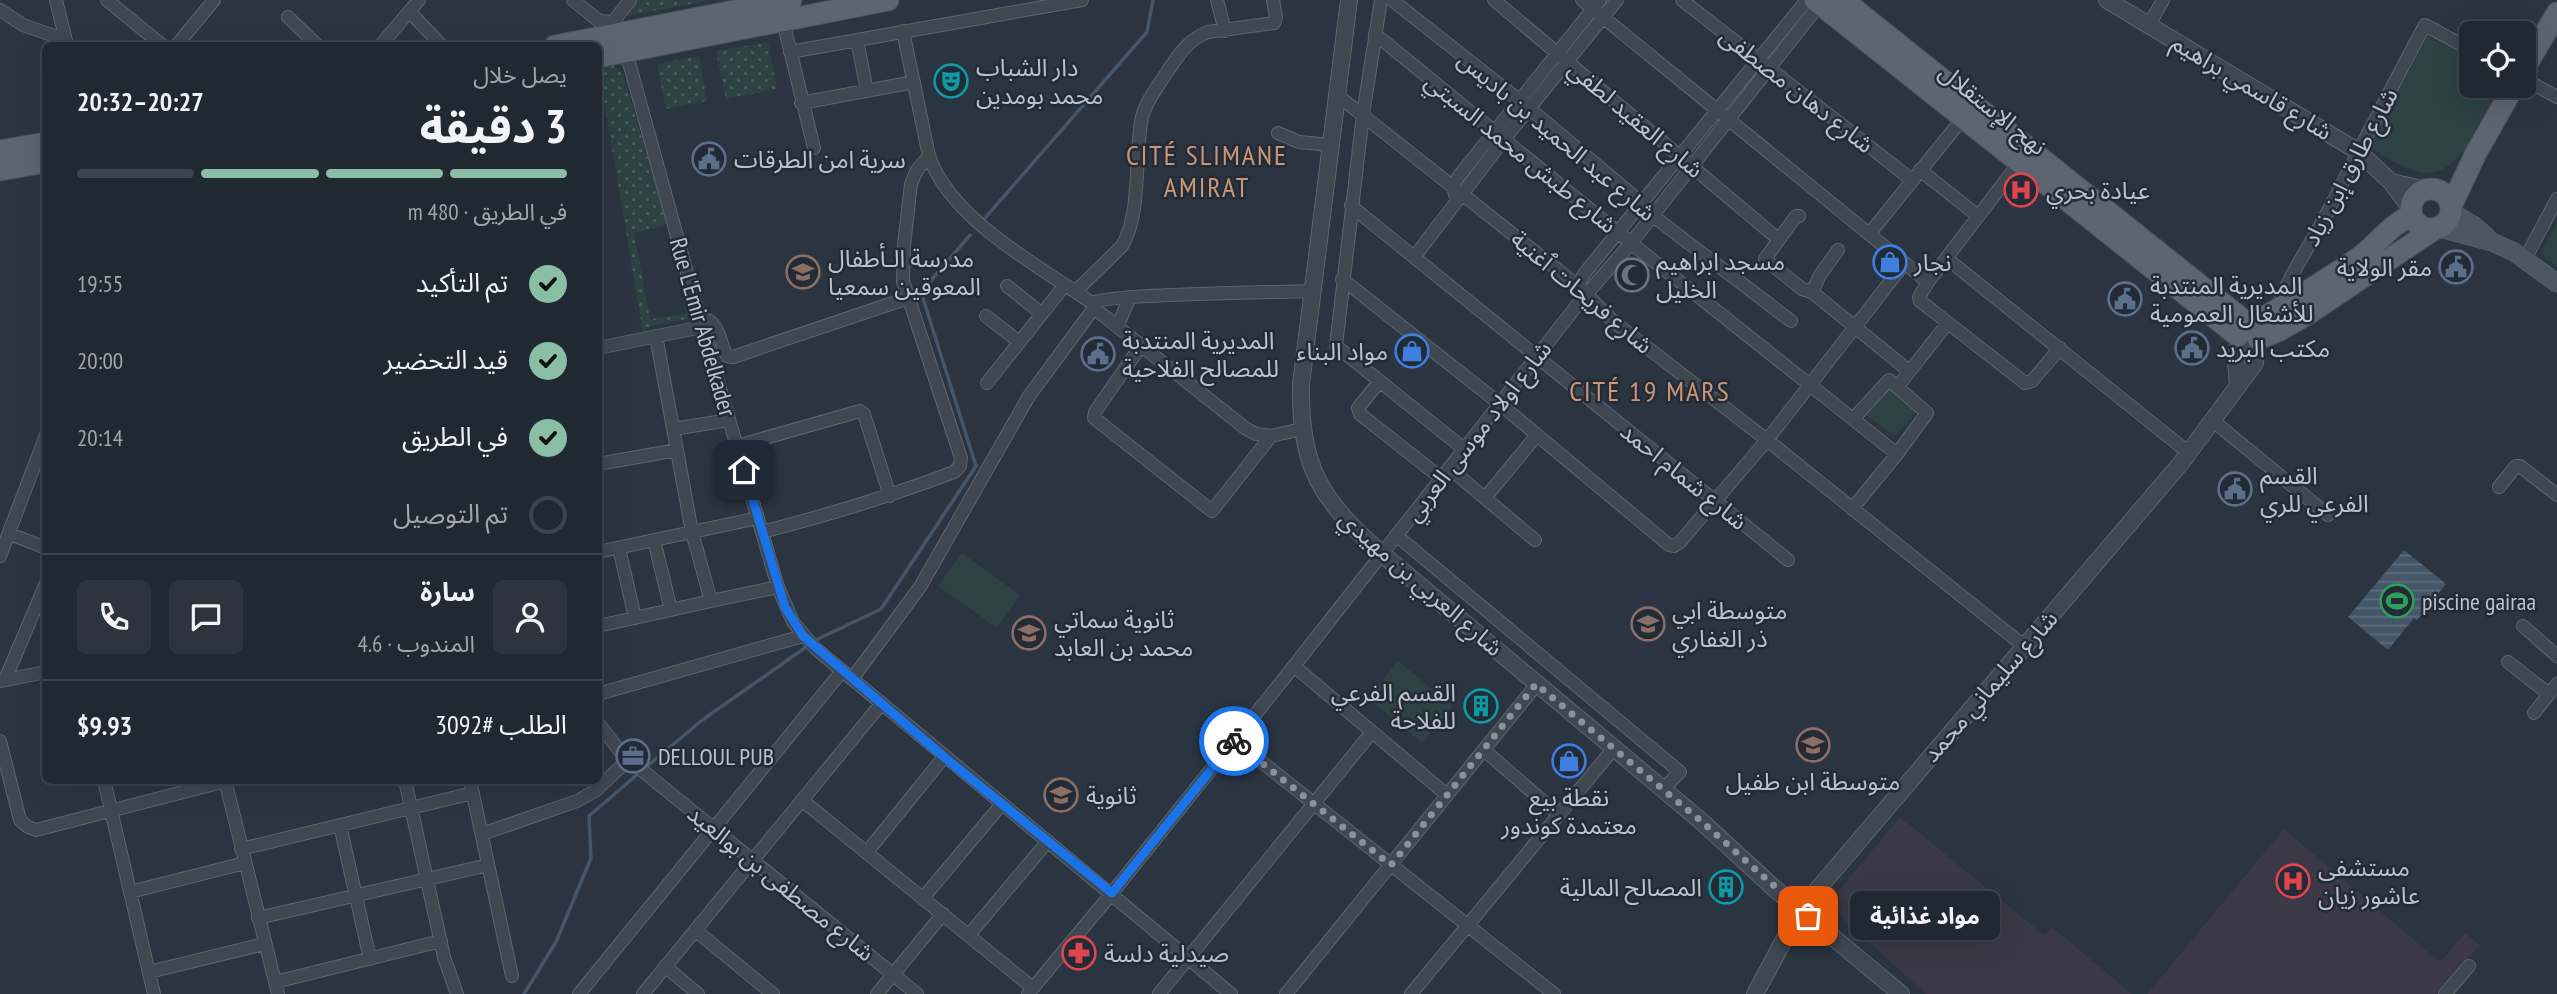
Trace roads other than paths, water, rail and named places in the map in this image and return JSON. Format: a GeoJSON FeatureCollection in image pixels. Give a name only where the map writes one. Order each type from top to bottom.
{"type":"FeatureCollection","features":[{"type":"Feature","properties":{"kind":"main road"},"geometry":{"type":"LineString","coordinates":[[602,44],[622,43],[773,7],[888,0]]}},
{"type":"Feature","properties":{"kind":"main road","name":"نهج الإستقلال"},"geometry":{"type":"LineString","coordinates":[[1843,0],[2023,156],[2249,337]]}},
{"type":"Feature","properties":{"kind":"main road","name":"نهج الإستقلال"},"geometry":{"type":"LineString","coordinates":[[1816,1],[1963,118],[2089,196],[2217,302],[2249,337]]}},
{"type":"Feature","properties":{"kind":"main road"},"geometry":{"type":"LineString","coordinates":[[2536,49],[2557,13]]}},
{"type":"Feature","properties":{"kind":"main road"},"geometry":{"type":"LineString","coordinates":[[602,55],[622,43]]}},
{"type":"Feature","properties":{"kind":"main road"},"geometry":{"type":"LineString","coordinates":[[2249,337],[2278,320],[2311,312],[2439,222],[2507,98]]}},
{"type":"Feature","properties":{"kind":"main road"},"geometry":{"type":"LineString","coordinates":[[0,151],[42,143]]}},
{"type":"Feature","properties":{"kind":"main road"},"geometry":{"type":"LineString","coordinates":[[2249,337],[2278,320],[2367,251],[2411,212],[2415,197],[2472,161]]}},
{"type":"Feature","properties":{"kind":"main road"},"geometry":{"type":"LineString","coordinates":[[0,170],[42,163]]}},
{"type":"Feature","properties":{"kind":"main road"},"geometry":{"type":"LineString","coordinates":[[2430,190],[2445,195],[2439,222]]}},
{"type":"Feature","properties":{"kind":"main road"},"geometry":{"type":"LineString","coordinates":[[2411,212],[2418,225],[2439,222],[2492,242],[2525,259],[2557,282]]}},
{"type":"Feature","properties":{"kind":"main road"},"geometry":{"type":"LineString","coordinates":[[2217,302],[2278,320]]}},
{"type":"Feature","properties":{"kind":"street"},"geometry":{"type":"LineString","coordinates":[[55,0],[66,42]]}},
{"type":"Feature","properties":{"kind":"street"},"geometry":{"type":"LineString","coordinates":[[107,0],[122,5],[159,42]]}},
{"type":"Feature","properties":{"kind":"street"},"geometry":{"type":"LineString","coordinates":[[179,42],[214,0]]}},
{"type":"Feature","properties":{"kind":"street"},"geometry":{"type":"LineString","coordinates":[[384,42],[419,0]]}},
{"type":"Feature","properties":{"kind":"street"},"geometry":{"type":"LineString","coordinates":[[573,0],[622,43]]}},
{"type":"Feature","properties":{"kind":"street"},"geometry":{"type":"LineString","coordinates":[[622,43],[629,0]]}},
{"type":"Feature","properties":{"kind":"street"},"geometry":{"type":"LineString","coordinates":[[790,52],[1083,0]]}},
{"type":"Feature","properties":{"kind":"street"},"geometry":{"type":"LineString","coordinates":[[1217,0],[1224,30]]}},
{"type":"Feature","properties":{"kind":"street"},"geometry":{"type":"LineString","coordinates":[[987,383],[1042,314],[1122,246],[1127,238],[1143,116],[1183,48],[1208,32],[1274,23],[1276,17],[1273,0]]}},
{"type":"Feature","properties":{"kind":"street","name":"شارع العربي بن مهيدي"},"geometry":{"type":"LineString","coordinates":[[1349,0],[1301,384],[1302,429],[1312,469],[1324,491],[1342,517],[1381,553],[1663,789],[1891,991]]}},
{"type":"Feature","properties":{"kind":"street"},"geometry":{"type":"LineString","coordinates":[[1381,0],[1351,206],[1336,346],[1464,449]]}},
{"type":"Feature","properties":{"kind":"street","name":"شارع عبد الحميد بن باديس"},"geometry":{"type":"LineString","coordinates":[[1392,0],[1524,104],[1653,216],[1791,321]]}},
{"type":"Feature","properties":{"kind":"street","name":"شارع العقيد لطفي"},"geometry":{"type":"LineString","coordinates":[[1494,0],[1778,239]]}},
{"type":"Feature","properties":{"kind":"street"},"geometry":{"type":"LineString","coordinates":[[1582,0],[1599,9],[1729,120],[1928,282]]}},
{"type":"Feature","properties":{"kind":"street"},"geometry":{"type":"LineString","coordinates":[[1415,256],[1457,194],[1459,176],[1500,134],[1599,9],[1617,0]]}},
{"type":"Feature","properties":{"kind":"street","name":"شارع دهان مصطفى"},"geometry":{"type":"LineString","coordinates":[[1682,0],[1770,69],[1916,175],[1978,216]]}},
{"type":"Feature","properties":{"kind":"street","name":"شارع قاسمي براهيم"},"geometry":{"type":"LineString","coordinates":[[2107,0],[2359,152],[2391,182],[2411,212]]}},
{"type":"Feature","properties":{"kind":"street"},"geometry":{"type":"LineString","coordinates":[[2148,25],[2163,0]]}},
{"type":"Feature","properties":{"kind":"street","name":"شارع اولاد موسى العربي"},"geometry":{"type":"LineString","coordinates":[[1582,290],[1584,275],[1618,232],[1759,60],[1816,1]]}},
{"type":"Feature","properties":{"kind":"street","name":"شارع اولاد موسى العربي"},"geometry":{"type":"LineString","coordinates":[[1031,991],[1294,666],[1538,356],[1582,290],[1631,243],[1770,69],[1816,1]]}},
{"type":"Feature","properties":{"kind":"street"},"geometry":{"type":"LineString","coordinates":[[773,7],[790,52],[814,148]]}},
{"type":"Feature","properties":{"kind":"street"},"geometry":{"type":"LineString","coordinates":[[0,10],[23,25],[64,42]]}},
{"type":"Feature","properties":{"kind":"street"},"geometry":{"type":"LineString","coordinates":[[410,12],[438,42]]}},
{"type":"Feature","properties":{"kind":"street"},"geometry":{"type":"LineString","coordinates":[[288,17],[314,42]]}},
{"type":"Feature","properties":{"kind":"street","name":"شارع طارق إبن زياد"},"geometry":{"type":"LineString","coordinates":[[2278,320],[2282,293],[2425,25],[2459,43]]}},
{"type":"Feature","properties":{"kind":"street"},"geometry":{"type":"LineString","coordinates":[[903,32],[934,172],[945,190],[963,208],[1010,246],[1093,305],[1245,428],[1256,434],[1271,436],[1302,429]]}},
{"type":"Feature","properties":{"kind":"street","name":"شارع طبش محمد السبتي"},"geometry":{"type":"LineString","coordinates":[[1375,34],[1631,243],[1897,454]]}},
{"type":"Feature","properties":{"kind":"street"},"geometry":{"type":"LineString","coordinates":[[857,40],[867,91]]}},
{"type":"Feature","properties":{"kind":"street","name":"Rue L'Emir Abdelkader"},"geometry":{"type":"LineString","coordinates":[[622,43],[701,324],[785,607],[809,642],[881,705],[1112,893],[1231,994]]}},
{"type":"Feature","properties":{"kind":"street"},"geometry":{"type":"LineString","coordinates":[[801,103],[914,82]]}},
{"type":"Feature","properties":{"kind":"street"},"geometry":{"type":"LineString","coordinates":[[2536,86],[2557,97]]}},
{"type":"Feature","properties":{"kind":"street","name":"شارع فريحات ٱغنية"},"geometry":{"type":"LineString","coordinates":[[1337,95],[1457,194],[1582,290],[1614,322],[1767,440],[2024,646]]}},
{"type":"Feature","properties":{"kind":"street"},"geometry":{"type":"LineString","coordinates":[[1870,233],[1963,118]]}},
{"type":"Feature","properties":{"kind":"street"},"geometry":{"type":"LineString","coordinates":[[1278,133],[1299,142],[1331,145]]}},
{"type":"Feature","properties":{"kind":"street"},"geometry":{"type":"LineString","coordinates":[[762,532],[890,496],[954,472],[960,466],[961,458],[903,281],[911,184],[917,170],[929,156]]}},
{"type":"Feature","properties":{"kind":"street"},"geometry":{"type":"LineString","coordinates":[[2023,156],[1919,297],[1920,301],[1947,324],[2025,383],[2032,381],[2060,348]]}},
{"type":"Feature","properties":{"kind":"street"},"geometry":{"type":"LineString","coordinates":[[2391,182],[2430,190]]}},
{"type":"Feature","properties":{"kind":"street"},"geometry":{"type":"LineString","coordinates":[[2525,259],[2557,199]]}},
{"type":"Feature","properties":{"kind":"street","name":"شارع شمام احمد"},"geometry":{"type":"LineString","coordinates":[[1351,206],[1788,560]]}},
{"type":"Feature","properties":{"kind":"street"},"geometry":{"type":"LineString","coordinates":[[1799,216],[1796,216],[1765,259],[1802,289],[1812,292],[1909,371]]}},
{"type":"Feature","properties":{"kind":"street"},"geometry":{"type":"LineString","coordinates":[[1812,292],[1820,275],[1838,250]]}},
{"type":"Feature","properties":{"kind":"street"},"geometry":{"type":"LineString","coordinates":[[1946,258],[2189,453]]}},
{"type":"Feature","properties":{"kind":"street"},"geometry":{"type":"LineString","coordinates":[[1342,279],[1500,404],[1669,545],[1674,546],[1767,440],[1904,264]]}},
{"type":"Feature","properties":{"kind":"street"},"geometry":{"type":"LineString","coordinates":[[1007,286],[1042,314]]}},
{"type":"Feature","properties":{"kind":"street"},"geometry":{"type":"LineString","coordinates":[[579,994],[920,587],[1029,396],[1097,299],[1313,291]]}},
{"type":"Feature","properties":{"kind":"street"},"geometry":{"type":"LineString","coordinates":[[1118,325],[1130,297]]}},
{"type":"Feature","properties":{"kind":"street"},"geometry":{"type":"LineString","coordinates":[[602,347],[656,336],[708,320],[716,327],[724,352],[733,357],[908,298]]}},
{"type":"Feature","properties":{"kind":"street"},"geometry":{"type":"LineString","coordinates":[[986,316],[1019,342]]}},
{"type":"Feature","properties":{"kind":"street"},"geometry":{"type":"LineString","coordinates":[[1898,386],[1947,324]]}},
{"type":"Feature","properties":{"kind":"street"},"geometry":{"type":"LineString","coordinates":[[656,336],[692,532],[711,601]]}},
{"type":"Feature","properties":{"kind":"street"},"geometry":{"type":"LineString","coordinates":[[2238,386],[2236,362],[2249,337]]}},
{"type":"Feature","properties":{"kind":"street","name":"شارع سليماني محمد"},"geometry":{"type":"LineString","coordinates":[[1758,993],[1800,910],[2189,453],[2251,370],[2249,337]]}},
{"type":"Feature","properties":{"kind":"street"},"geometry":{"type":"LineString","coordinates":[[1142,344],[1095,412],[1094,418],[1212,511],[1271,436]]}},
{"type":"Feature","properties":{"kind":"street"},"geometry":{"type":"LineString","coordinates":[[1852,509],[1927,413],[1898,386],[1886,381],[1854,418]]}},
{"type":"Feature","properties":{"kind":"street"},"geometry":{"type":"LineString","coordinates":[[1380,382],[1358,412],[1485,498],[1535,540]]}},
{"type":"Feature","properties":{"kind":"street"},"geometry":{"type":"LineString","coordinates":[[737,446],[860,411],[864,414],[890,496]]}},
{"type":"Feature","properties":{"kind":"street"},"geometry":{"type":"LineString","coordinates":[[673,429],[729,420]]}},
{"type":"Feature","properties":{"kind":"street"},"geometry":{"type":"LineString","coordinates":[[2212,420],[2328,515]]}},
{"type":"Feature","properties":{"kind":"street"},"geometry":{"type":"LineString","coordinates":[[1485,498],[1537,435]]}},
{"type":"Feature","properties":{"kind":"street"},"geometry":{"type":"LineString","coordinates":[[0,556],[42,446]]}},
{"type":"Feature","properties":{"kind":"street"},"geometry":{"type":"LineString","coordinates":[[602,463],[677,450]]}},
{"type":"Feature","properties":{"kind":"street"},"geometry":{"type":"LineString","coordinates":[[2499,487],[2516,466],[2520,466],[2557,495]]}},
{"type":"Feature","properties":{"kind":"street"},"geometry":{"type":"LineString","coordinates":[[602,551],[758,518]]}},
{"type":"Feature","properties":{"kind":"street"},"geometry":{"type":"LineString","coordinates":[[10,534],[42,546]]}},
{"type":"Feature","properties":{"kind":"street"},"geometry":{"type":"LineString","coordinates":[[1396,535],[1679,772],[1663,789]]}},
{"type":"Feature","properties":{"kind":"street"},"geometry":{"type":"LineString","coordinates":[[654,540],[670,610]]}},
{"type":"Feature","properties":{"kind":"street"},"geometry":{"type":"LineString","coordinates":[[619,548],[635,618]]}},
{"type":"Feature","properties":{"kind":"street"},"geometry":{"type":"LineString","coordinates":[[602,625],[778,587]]}},
{"type":"Feature","properties":{"kind":"street"},"geometry":{"type":"LineString","coordinates":[[3,681],[42,592]]}},
{"type":"Feature","properties":{"kind":"street"},"geometry":{"type":"LineString","coordinates":[[1454,615],[1470,597]]}},
{"type":"Feature","properties":{"kind":"street"},"geometry":{"type":"LineString","coordinates":[[2523,626],[2557,656]]}},
{"type":"Feature","properties":{"kind":"street"},"geometry":{"type":"LineString","coordinates":[[602,693],[809,642]]}},
{"type":"Feature","properties":{"kind":"street"},"geometry":{"type":"LineString","coordinates":[[2508,662],[2553,689],[2534,713]]}},
{"type":"Feature","properties":{"kind":"street"},"geometry":{"type":"LineString","coordinates":[[1294,666],[1447,795]]}},
{"type":"Feature","properties":{"kind":"street"},"geometry":{"type":"LineString","coordinates":[[3,681],[42,673]]}},
{"type":"Feature","properties":{"kind":"street"},"geometry":{"type":"LineString","coordinates":[[1286,994],[1536,684]]}},
{"type":"Feature","properties":{"kind":"street"},"geometry":{"type":"LineString","coordinates":[[1559,702],[1576,685]]}},
{"type":"Feature","properties":{"kind":"street"},"geometry":{"type":"LineString","coordinates":[[643,994],[881,705]]}},
{"type":"Feature","properties":{"kind":"street","name":"شارع مصطفى بن بوالعيد"},"geometry":{"type":"LineString","coordinates":[[602,728],[645,773],[917,994]]}},
{"type":"Feature","properties":{"kind":"street"},"geometry":{"type":"LineString","coordinates":[[1159,994],[1372,732]]}},
{"type":"Feature","properties":{"kind":"street"},"geometry":{"type":"LineString","coordinates":[[1234,740],[1467,925],[1545,991]]}},
{"type":"Feature","properties":{"kind":"street"},"geometry":{"type":"LineString","coordinates":[[0,741],[20,820],[36,830],[215,784]]}},
{"type":"Feature","properties":{"kind":"street"},"geometry":{"type":"LineString","coordinates":[[1411,994],[1614,748]]}},
{"type":"Feature","properties":{"kind":"street"},"geometry":{"type":"LineString","coordinates":[[1484,750],[1559,815]]}},
{"type":"Feature","properties":{"kind":"street"},"geometry":{"type":"LineString","coordinates":[[867,852],[944,757]]}},
{"type":"Feature","properties":{"kind":"street"},"geometry":{"type":"LineString","coordinates":[[602,784],[629,759]]}},
{"type":"Feature","properties":{"kind":"street"},"geometry":{"type":"LineString","coordinates":[[105,784],[154,994]]}},
{"type":"Feature","properties":{"kind":"street"},"geometry":{"type":"LineString","coordinates":[[228,784],[276,988],[370,959],[441,941]]}},
{"type":"Feature","properties":{"kind":"street"},"geometry":{"type":"LineString","coordinates":[[406,784],[441,941],[457,994]]}},
{"type":"Feature","properties":{"kind":"street"},"geometry":{"type":"LineString","coordinates":[[482,834],[577,801],[602,784]]}},
{"type":"Feature","properties":{"kind":"street"},"geometry":{"type":"LineString","coordinates":[[242,849],[411,808],[472,787],[512,976]]}},
{"type":"Feature","properties":{"kind":"street"},"geometry":{"type":"LineString","coordinates":[[803,801],[969,935],[1031,991]]}},
{"type":"Feature","properties":{"kind":"street"},"geometry":{"type":"LineString","coordinates":[[923,898],[1002,804]]}},
{"type":"Feature","properties":{"kind":"street"},"geometry":{"type":"LineString","coordinates":[[340,825],[370,959]]}},
{"type":"Feature","properties":{"kind":"street"},"geometry":{"type":"LineString","coordinates":[[969,935],[1048,841]]}},
{"type":"Feature","properties":{"kind":"street"},"geometry":{"type":"LineString","coordinates":[[130,892],[245,863]]}},
{"type":"Feature","properties":{"kind":"street"},"geometry":{"type":"LineString","coordinates":[[258,918],[488,864]]}},
{"type":"Feature","properties":{"kind":"street"},"geometry":{"type":"LineString","coordinates":[[877,994],[943,914]]}},
{"type":"Feature","properties":{"kind":"street"},"geometry":{"type":"LineString","coordinates":[[695,930],[773,994]]}},
{"type":"Feature","properties":{"kind":"street"},"geometry":{"type":"LineString","coordinates":[[149,972],[264,944]]}},
{"type":"Feature","properties":{"kind":"street"},"geometry":{"type":"LineString","coordinates":[[665,966],[698,994]]}},
{"type":"Feature","properties":{"kind":"street"},"geometry":{"type":"LineString","coordinates":[[2445,994],[2469,966]]}},
{"type":"Feature","properties":{"kind":"water","name":"piscine gairaa"},"geometry":{"type":"Polygon","coordinates":[[[2404,550],[2446,584],[2388,650],[2348,617],[2404,550]]]}},
{"type":"Feature","properties":{"kind":"waterway"},"geometry":{"type":"LineString","coordinates":[[985,218],[1147,32],[1153,0]]}},
{"type":"Feature","properties":{"kind":"waterway"},"geometry":{"type":"LineString","coordinates":[[645,768],[701,721],[816,640],[881,609],[976,466],[921,292],[970,235]]}},
{"type":"Feature","properties":{"kind":"waterway"},"geometry":{"type":"LineString","coordinates":[[524,994],[556,942],[591,858],[589,816],[639,773]]}},
{"type":"Feature","properties":{"kind":"place","name":"دار الشباب محمد بومدين"},"geometry":{"type":"Point","coordinates":[951,81]}},
{"type":"Feature","properties":{"kind":"place","name":"سرية امن الطرقات"},"geometry":{"type":"Point","coordinates":[709,159]}},
{"type":"Feature","properties":{"kind":"place","name":"عيادة بحري"},"geometry":{"type":"Point","coordinates":[2021,190]}},
{"type":"Feature","properties":{"kind":"place","name":"نجار"},"geometry":{"type":"Point","coordinates":[1890,262]}},
{"type":"Feature","properties":{"kind":"place","name":"مقر الولاية"},"geometry":{"type":"Point","coordinates":[2456,267]}},
{"type":"Feature","properties":{"kind":"place","name":"مدرسة الـأطفال المعوقين سمعيا"},"geometry":{"type":"Point","coordinates":[803,272]}},
{"type":"Feature","properties":{"kind":"place","name":"مسجد ابراهيم الخليل"},"geometry":{"type":"Point","coordinates":[1632,275]}},
{"type":"Feature","properties":{"kind":"place","name":"المديرية المنتدبة للأشغال العمومية"},"geometry":{"type":"Point","coordinates":[2125,299]}},
{"type":"Feature","properties":{"kind":"place","name":"مكتب البريد"},"geometry":{"type":"Point","coordinates":[2192,348]}},
{"type":"Feature","properties":{"kind":"place","name":"مواد البناء"},"geometry":{"type":"Point","coordinates":[1412,351]}},
{"type":"Feature","properties":{"kind":"place","name":"المديرية المنتدبة للمصالح الفلاحية"},"geometry":{"type":"Point","coordinates":[1098,354]}},
{"type":"Feature","properties":{"kind":"place","name":"القسم الفرعي للري"},"geometry":{"type":"Point","coordinates":[2235,489]}},
{"type":"Feature","properties":{"kind":"place","name":"piscine gairaa"},"geometry":{"type":"Point","coordinates":[2397,601]}},
{"type":"Feature","properties":{"kind":"place","name":"متوسطة ابي ذر الغفاري"},"geometry":{"type":"Point","coordinates":[1648,624]}},
{"type":"Feature","properties":{"kind":"place","name":"ثانوية سماتي محمد بن العابد"},"geometry":{"type":"Point","coordinates":[1029,633]}},
{"type":"Feature","properties":{"kind":"place","name":"القسم الفرعي للفلاحة"},"geometry":{"type":"Point","coordinates":[1481,706]}},
{"type":"Feature","properties":{"kind":"place","name":"متوسطة ابن طفيل"},"geometry":{"type":"Point","coordinates":[1813,745]}},
{"type":"Feature","properties":{"kind":"place","name":"DELLOUL PUB"},"geometry":{"type":"Point","coordinates":[633,756]}},
{"type":"Feature","properties":{"kind":"place","name":"نقطة بيع معتمدة كوندور"},"geometry":{"type":"Point","coordinates":[1569,761]}},
{"type":"Feature","properties":{"kind":"place","name":"ثانوية"},"geometry":{"type":"Point","coordinates":[1061,795]}},
{"type":"Feature","properties":{"kind":"place","name":"مستشفى عاشور زيان"},"geometry":{"type":"Point","coordinates":[2293,881]}},
{"type":"Feature","properties":{"kind":"place","name":"المصالح المالية"},"geometry":{"type":"Point","coordinates":[1726,887]}},
{"type":"Feature","properties":{"kind":"place","name":"مواد غذائية"},"geometry":{"type":"Point","coordinates":[1808,916]}},
{"type":"Feature","properties":{"kind":"place","name":"صيدلية دلسة"},"geometry":{"type":"Point","coordinates":[1079,953]}},
{"type":"Feature","properties":{"kind":"district","name":"CITÉ SLIMANE AMIRAT"},"geometry":{"type":"Point","coordinates":[1207,170]}},
{"type":"Feature","properties":{"kind":"district","name":"CITÉ 19 MARS"},"geometry":{"type":"Point","coordinates":[1650,390]}}]}
